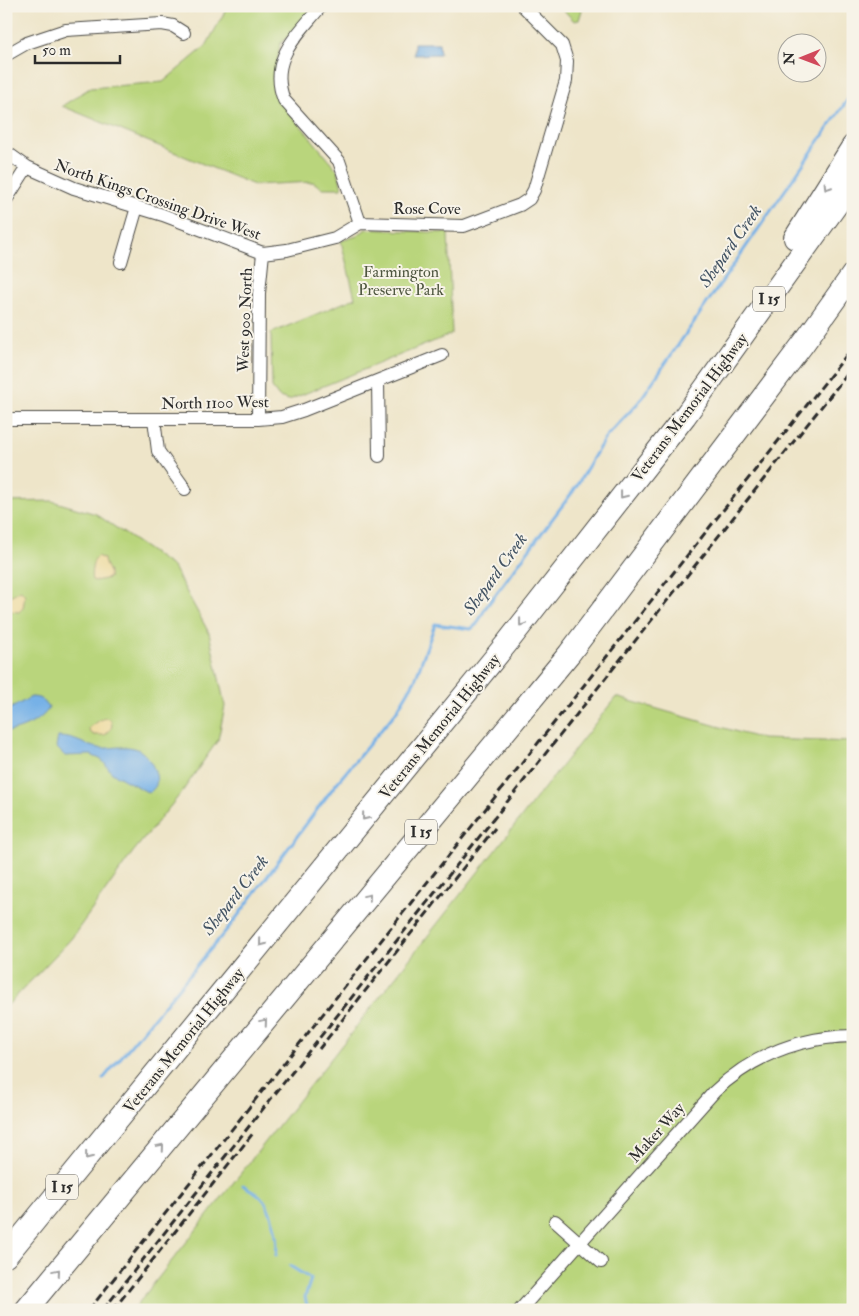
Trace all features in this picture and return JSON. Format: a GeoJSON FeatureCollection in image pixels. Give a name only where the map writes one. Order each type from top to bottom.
{"type":"FeatureCollection","features":[{"type":"Feature","properties":{"kind":"highway"},"geometry":{"type":"LineString","coordinates":[[685,416],[853,146]]}},
{"type":"Feature","properties":{"kind":"highway","name":"Veterans Memorial Highway"},"geometry":{"type":"LineString","coordinates":[[6,1256],[501,650],[685,416],[853,182]]}},
{"type":"Feature","properties":{"kind":"highway","name":"I 15"},"geometry":{"type":"LineString","coordinates":[[26,1310],[569,654],[853,274]]}},
{"type":"Feature","properties":{"kind":"highway"},"geometry":{"type":"LineString","coordinates":[[802,344],[853,291]]}},
{"type":"Feature","properties":{"kind":"street"},"geometry":{"type":"LineString","coordinates":[[321,6],[284,53],[279,69],[280,90],[284,100],[339,161],[360,223]]}},
{"type":"Feature","properties":{"kind":"street","name":"Rose Cove"},"geometry":{"type":"LineString","coordinates":[[360,223],[464,226],[520,205],[529,199],[534,190],[566,81],[567,61],[562,45],[523,6]]}},
{"type":"Feature","properties":{"kind":"street"},"geometry":{"type":"LineString","coordinates":[[6,55],[27,43],[66,30],[162,24],[173,26],[184,33]]}},
{"type":"Feature","properties":{"kind":"street","name":"North Kings Crossing Drive West"},"geometry":{"type":"LineString","coordinates":[[6,152],[27,167],[74,188],[163,215],[262,253],[287,250],[335,238],[360,223]]}},
{"type":"Feature","properties":{"kind":"street"},"geometry":{"type":"LineString","coordinates":[[6,200],[27,167]]}},
{"type":"Feature","properties":{"kind":"street"},"geometry":{"type":"LineString","coordinates":[[121,262],[137,207]]}},
{"type":"Feature","properties":{"kind":"street","name":"West 900 North"},"geometry":{"type":"LineString","coordinates":[[258,419],[259,293],[262,253]]}},
{"type":"Feature","properties":{"kind":"street","name":"North 1100 West"},"geometry":{"type":"LineString","coordinates":[[6,419],[258,419],[282,417],[442,355]]}},
{"type":"Feature","properties":{"kind":"street"},"geometry":{"type":"LineString","coordinates":[[378,380],[379,456]]}},
{"type":"Feature","properties":{"kind":"street"},"geometry":{"type":"LineString","coordinates":[[154,419],[158,451],[186,488]]}},
{"type":"Feature","properties":{"kind":"street","name":"Maker Way"},"geometry":{"type":"LineString","coordinates":[[520,1310],[714,1092],[740,1069],[768,1053],[796,1043],[824,1037],[853,1036]]}},
{"type":"Feature","properties":{"kind":"street"},"geometry":{"type":"LineString","coordinates":[[555,1221],[601,1262]]}},
{"type":"Feature","properties":{"kind":"green space"},"geometry":{"type":"Polygon","coordinates":[[[228,6],[319,6],[280,44],[273,92],[338,171],[342,188],[322,188],[313,182],[254,185],[62,106],[90,88],[163,82],[206,46],[228,6]]]}},
{"type":"Feature","properties":{"kind":"green space"},"geometry":{"type":"Polygon","coordinates":[[[560,6],[580,6],[582,10],[579,20],[574,21],[560,6]]]}},
{"type":"Feature","properties":{"kind":"green space","name":"Farmington Preserve Park"},"geometry":{"type":"Polygon","coordinates":[[[366,229],[448,233],[452,334],[289,400],[279,397],[272,388],[271,333],[355,298],[341,241],[357,236],[366,229]]]}},
{"type":"Feature","properties":{"kind":"green space"},"geometry":{"type":"Polygon","coordinates":[[[52,501],[96,514],[173,567],[209,633],[225,706],[218,740],[182,792],[133,852],[71,939],[6,1007],[6,502],[52,501]]]}},
{"type":"Feature","properties":{"kind":"green space"},"geometry":{"type":"Polygon","coordinates":[[[616,697],[762,739],[853,742],[853,1310],[133,1310],[616,697]]]}},
{"type":"Feature","properties":{"kind":"sand"},"geometry":{"type":"Polygon","coordinates":[[[97,556],[104,559],[109,578],[95,581],[91,577],[94,560],[97,556]]]}},
{"type":"Feature","properties":{"kind":"sand"},"geometry":{"type":"Polygon","coordinates":[[[21,590],[25,595],[23,608],[19,612],[10,611],[6,613],[6,598],[21,590]]]}},
{"type":"Feature","properties":{"kind":"sand"},"geometry":{"type":"Polygon","coordinates":[[[106,718],[110,719],[112,724],[105,735],[94,735],[90,732],[89,728],[106,718]]]}},
{"type":"Feature","properties":{"kind":"water"},"geometry":{"type":"Polygon","coordinates":[[[414,43],[439,43],[440,54],[414,55],[414,43]]]}},
{"type":"Feature","properties":{"kind":"water"},"geometry":{"type":"Polygon","coordinates":[[[31,697],[42,700],[45,703],[49,708],[46,713],[30,724],[6,732],[6,711],[31,697]]]}},
{"type":"Feature","properties":{"kind":"water"},"geometry":{"type":"Polygon","coordinates":[[[58,737],[70,738],[99,748],[125,747],[139,750],[147,757],[154,769],[157,780],[155,786],[149,793],[112,773],[102,760],[91,755],[65,756],[56,747],[58,737]]]}},
{"type":"Feature","properties":{"kind":"waterway","name":"Shepard Creek"},"geometry":{"type":"LineString","coordinates":[[103,1079],[234,921],[336,784],[396,712],[415,680],[435,624],[471,629],[477,624],[486,607],[574,490],[605,438],[638,403],[853,92]]}},
{"type":"Feature","properties":{"kind":"waterway","name":"Shepard Creek"},"geometry":{"type":"LineString","coordinates":[[243,1185],[260,1196],[268,1208],[275,1232],[276,1255]]}},
{"type":"Feature","properties":{"kind":"waterway","name":"Shepard Creek"},"geometry":{"type":"LineString","coordinates":[[290,1266],[311,1279],[305,1297],[308,1310]]}},
{"type":"Feature","properties":{"kind":"railway"},"geometry":{"type":"LineString","coordinates":[[89,1310],[853,347]]}},
{"type":"Feature","properties":{"kind":"railway"},"geometry":{"type":"LineString","coordinates":[[103,1310],[853,367]]}},
{"type":"Feature","properties":{"kind":"railway"},"geometry":{"type":"LineString","coordinates":[[319,1049],[495,828]]}},
{"type":"Feature","properties":{"kind":"railway"},"geometry":{"type":"LineString","coordinates":[[113,1310],[254,1132]]}}]}
